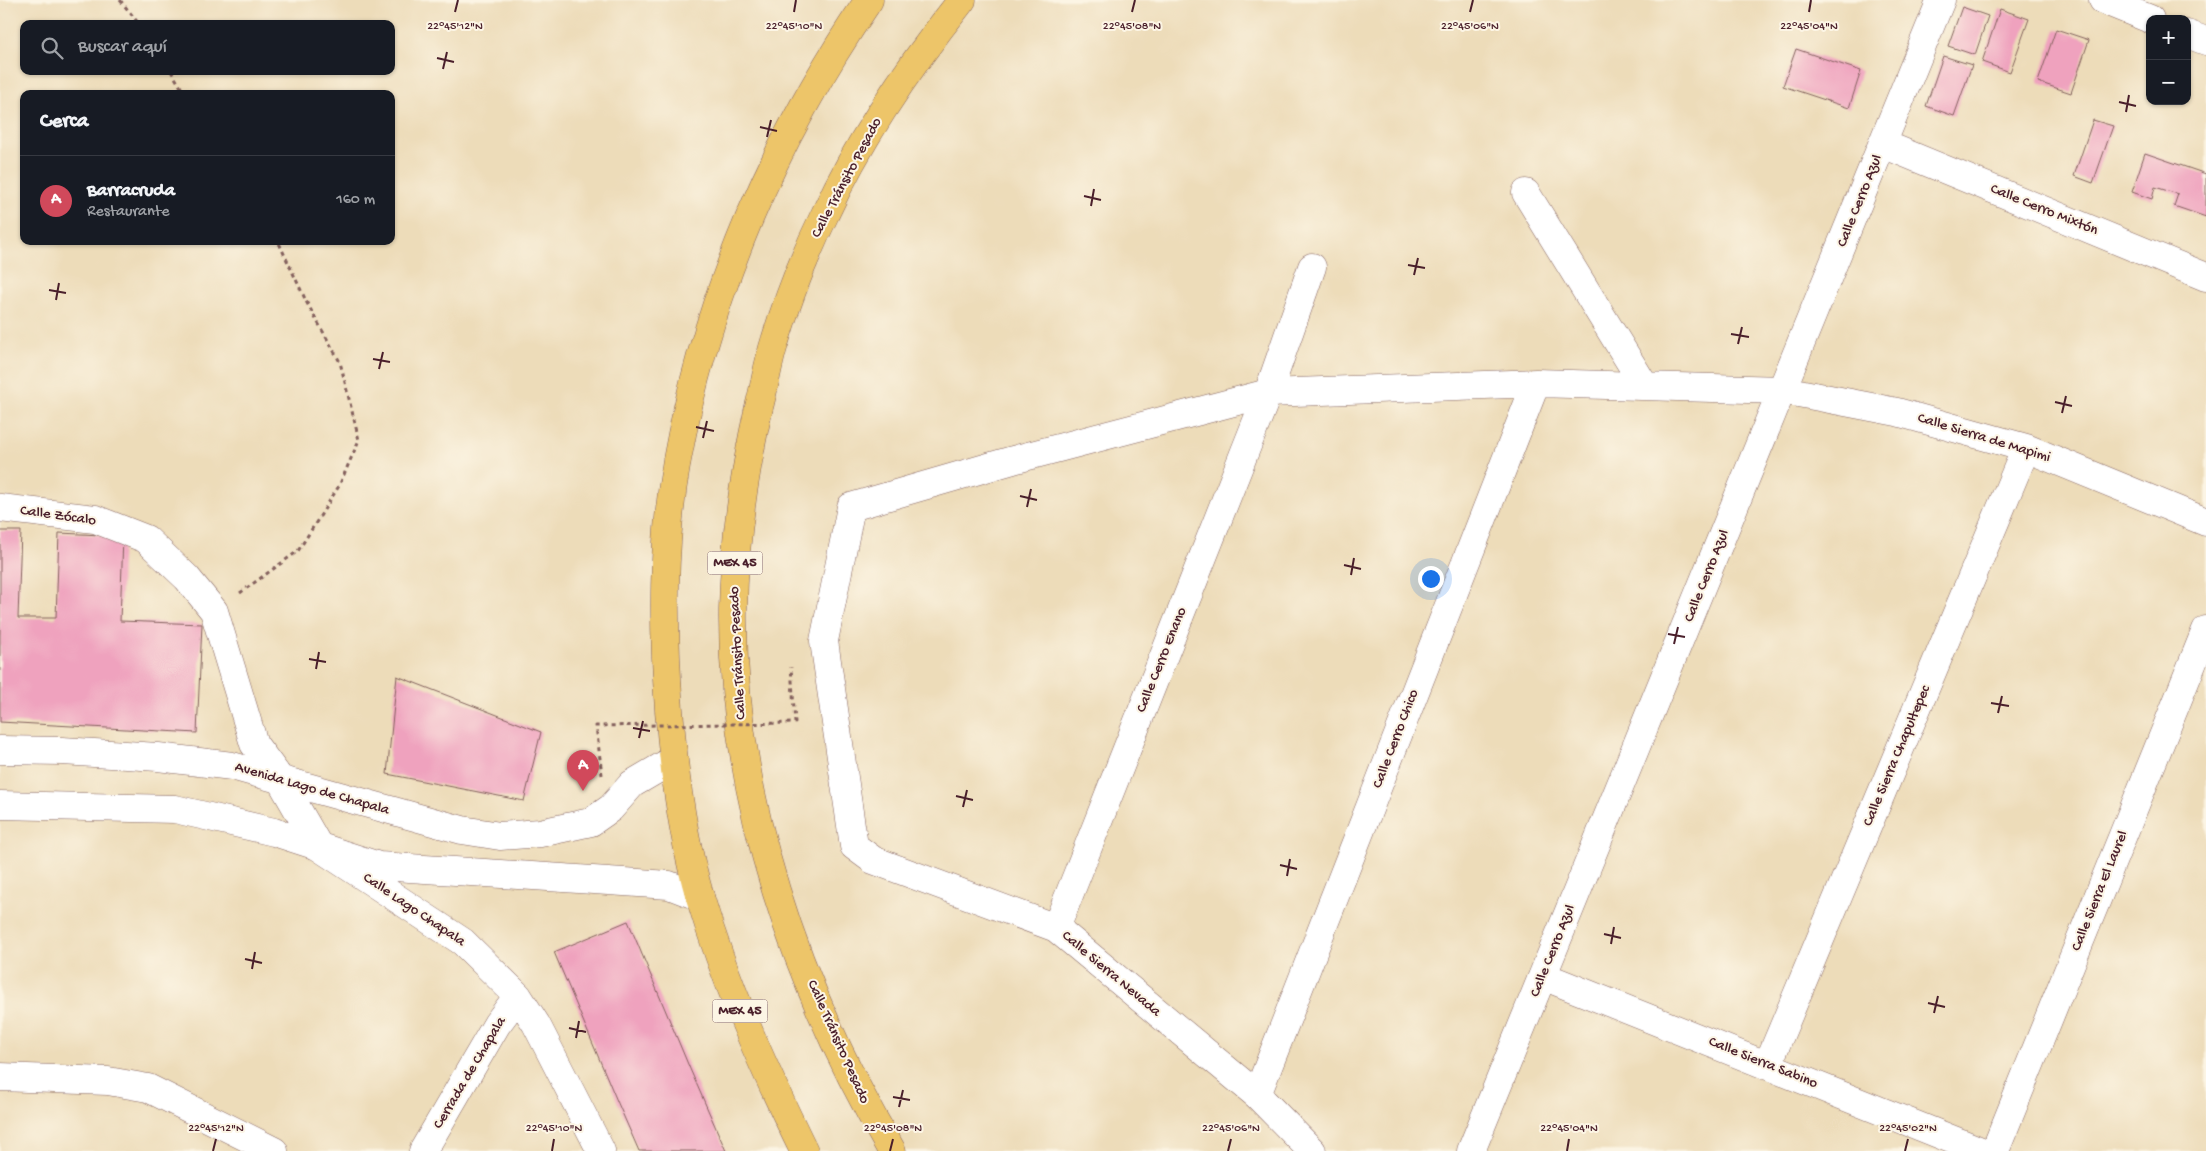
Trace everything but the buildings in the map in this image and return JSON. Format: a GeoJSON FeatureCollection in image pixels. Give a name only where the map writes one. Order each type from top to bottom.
{"type":"FeatureCollection","features":[{"type":"Feature","properties":{"kind":"main road","name":"MEX 45"},"geometry":{"type":"LineString","coordinates":[[804,1151],[740,1012],[700,897],[680,808],[673,760],[664,636],[668,532],[677,461],[693,390],[720,294],[774,160],[813,88],[868,0]]}},
{"type":"Feature","properties":{"kind":"main road","name":"Calle Tránsito Pesado"},"geometry":{"type":"LineString","coordinates":[[892,1151],[862,1100],[823,1014],[771,876],[746,759],[737,688],[733,612],[736,547],[745,471],[772,351],[803,263],[833,197],[884,109],[937,31],[962,0]]}},
{"type":"Feature","properties":{"kind":"street","name":"Calle Cerro Azul"},"geometry":{"type":"LineString","coordinates":[[1471,1151],[1941,0]]}},
{"type":"Feature","properties":{"kind":"street"},"geometry":{"type":"LineString","coordinates":[[2103,0],[2146,17]]}},
{"type":"Feature","properties":{"kind":"street"},"geometry":{"type":"LineString","coordinates":[[2191,35],[2206,41]]}},
{"type":"Feature","properties":{"kind":"street","name":"Calle Cerro Mixtón"},"geometry":{"type":"LineString","coordinates":[[1883,144],[2206,277]]}},
{"type":"Feature","properties":{"kind":"street"},"geometry":{"type":"LineString","coordinates":[[1526,193],[1644,385]]}},
{"type":"Feature","properties":{"kind":"street","name":"Calle Cerro Enano"},"geometry":{"type":"LineString","coordinates":[[1056,928],[1268,392],[1312,268]]}},
{"type":"Feature","properties":{"kind":"street","name":"Calle Sierra de Mapimi"},"geometry":{"type":"LineString","coordinates":[[1268,392],[1536,383],[1783,390],[1898,412],[2026,448],[2206,522]]}},
{"type":"Feature","properties":{"kind":"street","name":"Calle Cerro Chico"},"geometry":{"type":"LineString","coordinates":[[1256,1095],[1536,383]]}},
{"type":"Feature","properties":{"kind":"street","name":"Calle Sierra Nevada"},"geometry":{"type":"LineString","coordinates":[[1268,392],[1013,460],[851,507],[824,641],[854,846],[873,860],[1056,928],[1256,1095],[1312,1151]]}},
{"type":"Feature","properties":{"kind":"street","name":"Calle Sierra Chapultepec"},"geometry":{"type":"LineString","coordinates":[[1768,1064],[2026,448]]}},
{"type":"Feature","properties":{"kind":"street","name":"Calle Zócalo"},"geometry":{"type":"LineString","coordinates":[[0,508],[95,519],[146,539],[187,578],[214,612]]}},
{"type":"Feature","properties":{"kind":"street","name":"Calle Lago Chapala"},"geometry":{"type":"LineString","coordinates":[[214,612],[254,744],[280,779],[320,847],[463,942],[518,996],[536,1024],[601,1151]]}},
{"type":"Feature","properties":{"kind":"street","name":"Calle Sierra El Laurel"},"geometry":{"type":"LineString","coordinates":[[1995,1151],[2206,630]]}},
{"type":"Feature","properties":{"kind":"street","name":"Avenida Lago de Chapala"},"geometry":{"type":"LineString","coordinates":[[0,750],[62,751],[158,757],[232,766],[462,830],[500,836],[540,833],[591,822],[612,808],[632,784],[673,760]]}},
{"type":"Feature","properties":{"kind":"street"},"geometry":{"type":"LineString","coordinates":[[0,805],[175,809],[274,832],[379,866],[670,885],[700,897]]}},
{"type":"Feature","properties":{"kind":"street","name":"Calle Sierra Sabino"},"geometry":{"type":"LineString","coordinates":[[1543,976],[1768,1064],[1981,1151]]}},
{"type":"Feature","properties":{"kind":"street","name":"Cerrada de Chapala"},"geometry":{"type":"LineString","coordinates":[[423,1151],[497,1024],[518,996]]}},
{"type":"Feature","properties":{"kind":"street"},"geometry":{"type":"LineString","coordinates":[[0,1077],[108,1081],[148,1088],[274,1151]]}},
{"type":"Feature","properties":{"kind":"path"},"geometry":{"type":"LineString","coordinates":[[120,0],[136,20]]}},
{"type":"Feature","properties":{"kind":"path"},"geometry":{"type":"LineString","coordinates":[[173,75],[183,90]]}},
{"type":"Feature","properties":{"kind":"path"},"geometry":{"type":"LineString","coordinates":[[214,612],[298,551],[339,486],[359,440],[340,362],[307,303],[280,245]]}},
{"type":"Feature","properties":{"kind":"path"},"geometry":{"type":"LineString","coordinates":[[602,775],[596,726],[795,723],[791,668]]}},
{"type":"Feature","properties":{"kind":"place","name":"Barracruda"},"geometry":{"type":"Point","coordinates":[583,791]}}]}
